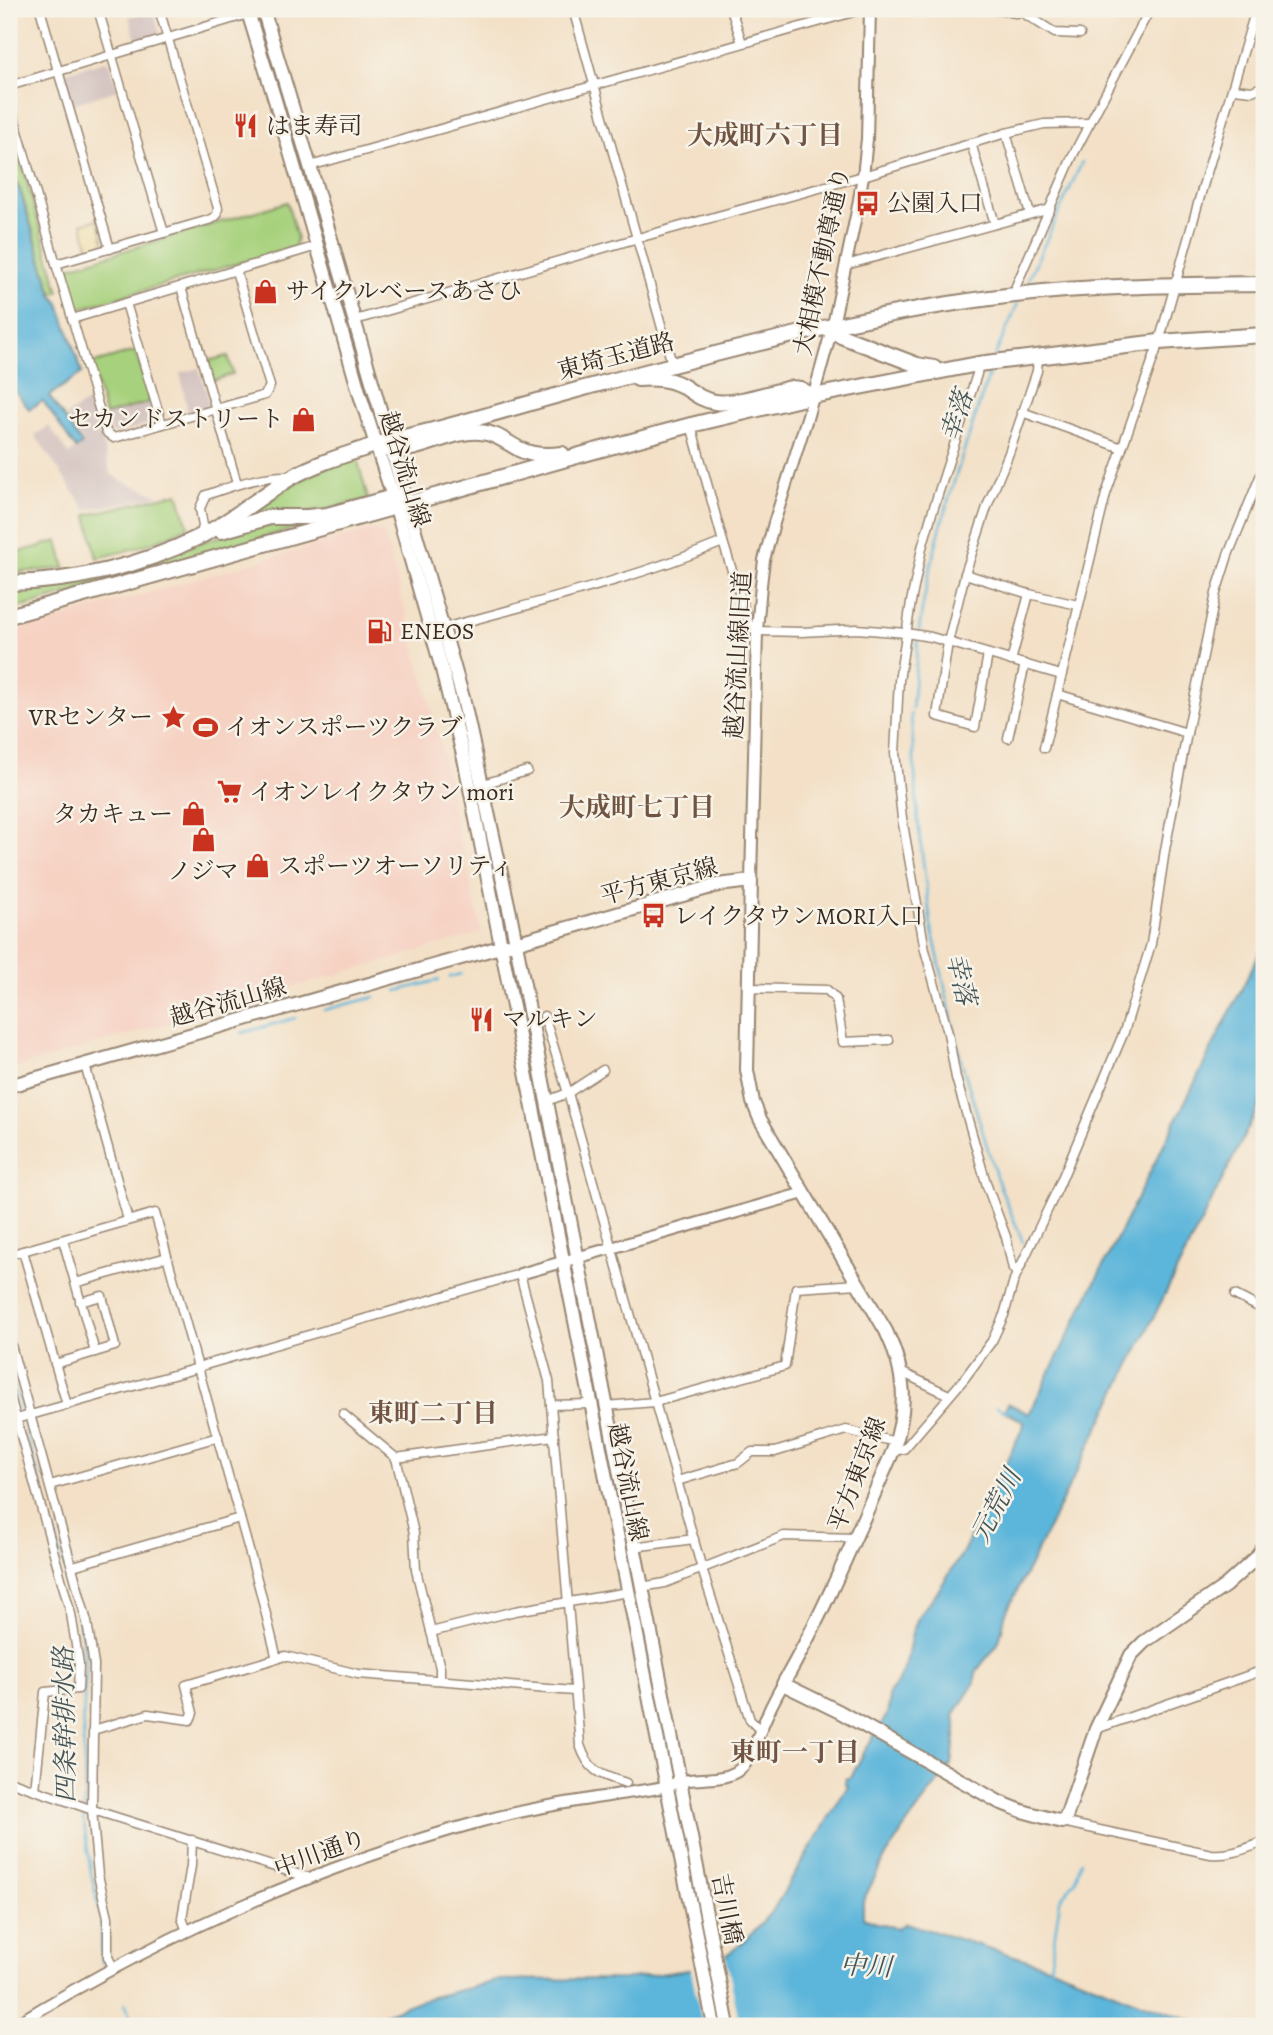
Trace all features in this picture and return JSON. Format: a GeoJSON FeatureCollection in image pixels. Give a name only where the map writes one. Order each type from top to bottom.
{"type":"FeatureCollection","features":[{"type":"Feature","properties":{"kind":"highway","name":"東埼玉道路"},"geometry":{"type":"LineString","coordinates":[[9,583],[74,577],[148,558],[200,537],[294,476],[323,463],[672,364],[833,325],[950,303],[1073,289],[1264,284]]}},
{"type":"Feature","properties":{"kind":"highway"},"geometry":{"type":"LineString","coordinates":[[833,325],[841,336],[917,365],[945,369]]}},
{"type":"Feature","properties":{"kind":"highway"},"geometry":{"type":"LineString","coordinates":[[9,616],[399,503],[691,425],[813,396],[978,364],[1159,342],[1264,335]]}},
{"type":"Feature","properties":{"kind":"highway"},"geometry":{"type":"LineString","coordinates":[[602,383],[666,379],[681,385],[698,397],[715,402],[736,401],[791,388],[800,389],[813,396]]}},
{"type":"Feature","properties":{"kind":"highway"},"geometry":{"type":"LineString","coordinates":[[386,445],[430,443],[480,432],[494,435],[533,454],[547,456],[591,452]]}},
{"type":"Feature","properties":{"kind":"highway"},"geometry":{"type":"LineString","coordinates":[[200,537],[270,517],[307,517],[399,503]]}},
{"type":"Feature","properties":{"kind":"main road","name":"越谷流山線"},"geometry":{"type":"LineString","coordinates":[[267,10],[355,320],[457,728],[591,1404],[684,1800]]}},
{"type":"Feature","properties":{"kind":"main road","name":"越谷流山線"},"geometry":{"type":"LineString","coordinates":[[248,11],[317,246],[386,445]]}},
{"type":"Feature","properties":{"kind":"main road","name":"越谷流山線"},"geometry":{"type":"LineString","coordinates":[[399,503],[444,628],[483,784],[633,1547],[635,1589],[666,1787],[714,2026]]}},
{"type":"Feature","properties":{"kind":"main road","name":"平方東京線"},"geometry":{"type":"LineString","coordinates":[[515,943],[718,885],[751,881],[747,1070],[753,1102],[760,1119],[886,1331],[901,1372],[903,1411],[895,1446],[855,1538],[807,1641],[783,1684]]}},
{"type":"Feature","properties":{"kind":"main road","name":"越谷流山線"},"geometry":{"type":"LineString","coordinates":[[9,1086],[515,943]]}},
{"type":"Feature","properties":{"kind":"main road"},"geometry":{"type":"LineString","coordinates":[[783,1684],[840,1712],[965,1784],[1011,1807],[1062,1822],[1096,1729],[1135,1650],[1260,1562],[1264,1547]]}},
{"type":"Feature","properties":{"kind":"main road","name":"吉川橋"},"geometry":{"type":"LineString","coordinates":[[684,1800],[728,2026]]}},
{"type":"Feature","properties":{"kind":"street"},"geometry":{"type":"LineString","coordinates":[[40,9],[110,249]]}},
{"type":"Feature","properties":{"kind":"street"},"geometry":{"type":"LineString","coordinates":[[98,9],[164,233]]}},
{"type":"Feature","properties":{"kind":"street"},"geometry":{"type":"LineString","coordinates":[[56,264],[218,215],[159,9]]}},
{"type":"Feature","properties":{"kind":"street"},"geometry":{"type":"LineString","coordinates":[[573,9],[672,364]]}},
{"type":"Feature","properties":{"kind":"street"},"geometry":{"type":"LineString","coordinates":[[731,9],[742,43]]}},
{"type":"Feature","properties":{"kind":"street"},"geometry":{"type":"LineString","coordinates":[[310,166],[864,9]]}},
{"type":"Feature","properties":{"kind":"street","name":"大相模不動尊通り"},"geometry":{"type":"LineString","coordinates":[[813,396],[833,325],[863,176],[867,139],[870,9]]}},
{"type":"Feature","properties":{"kind":"street"},"geometry":{"type":"LineString","coordinates":[[989,9],[1016,13],[1024,10],[1055,33],[1080,34]]}},
{"type":"Feature","properties":{"kind":"street"},"geometry":{"type":"LineString","coordinates":[[1017,295],[1016,286],[1090,122],[1150,9]]}},
{"type":"Feature","properties":{"kind":"street"},"geometry":{"type":"LineString","coordinates":[[1044,748],[1106,494],[1159,342],[1256,9]]}},
{"type":"Feature","properties":{"kind":"street"},"geometry":{"type":"LineString","coordinates":[[9,86],[248,11],[267,10]]}},
{"type":"Feature","properties":{"kind":"street"},"geometry":{"type":"LineString","coordinates":[[1234,89],[1252,91],[1264,86]]}},
{"type":"Feature","properties":{"kind":"street"},"geometry":{"type":"LineString","coordinates":[[9,100],[106,432],[114,438],[265,395],[270,386],[236,271]]}},
{"type":"Feature","properties":{"kind":"street"},"geometry":{"type":"LineString","coordinates":[[355,320],[1006,133],[1044,124],[1090,122]]}},
{"type":"Feature","properties":{"kind":"street"},"geometry":{"type":"LineString","coordinates":[[1006,133],[1030,214]]}},
{"type":"Feature","properties":{"kind":"street"},"geometry":{"type":"LineString","coordinates":[[971,143],[995,224]]}},
{"type":"Feature","properties":{"kind":"street"},"geometry":{"type":"LineString","coordinates":[[846,265],[1050,209]]}},
{"type":"Feature","properties":{"kind":"street"},"geometry":{"type":"LineString","coordinates":[[72,318],[317,246]]}},
{"type":"Feature","properties":{"kind":"street"},"geometry":{"type":"LineString","coordinates":[[181,287],[237,484]]}},
{"type":"Feature","properties":{"kind":"street"},"geometry":{"type":"LineString","coordinates":[[126,303],[162,424]]}},
{"type":"Feature","properties":{"kind":"street"},"geometry":{"type":"LineString","coordinates":[[988,654],[975,727],[937,716],[948,642],[965,574],[1037,371],[1038,356]]}},
{"type":"Feature","properties":{"kind":"street"},"geometry":{"type":"LineString","coordinates":[[978,364],[922,548],[899,681],[895,752],[904,831],[925,950],[948,1033],[956,1078],[987,1186],[1006,1237],[1013,1269],[1018,1272]]}},
{"type":"Feature","properties":{"kind":"street","name":"越谷流山線旧道"},"geometry":{"type":"LineString","coordinates":[[751,881],[757,631],[764,560],[813,396]]}},
{"type":"Feature","properties":{"kind":"street"},"geometry":{"type":"LineString","coordinates":[[1023,412],[1122,448]]}},
{"type":"Feature","properties":{"kind":"street"},"geometry":{"type":"LineString","coordinates":[[691,425],[748,624],[757,631],[857,629],[906,633],[948,642],[1061,676]]}},
{"type":"Feature","properties":{"kind":"street"},"geometry":{"type":"LineString","coordinates":[[677,1480],[738,1463],[752,1452],[775,1452],[846,1430],[904,1449],[992,1341],[1018,1272],[1058,1188],[1130,1017],[1151,944],[1187,733],[1219,584],[1264,467]]}},
{"type":"Feature","properties":{"kind":"street"},"geometry":{"type":"LineString","coordinates":[[200,537],[203,526],[200,508],[206,495],[237,484],[278,476],[294,476]]}},
{"type":"Feature","properties":{"kind":"street"},"geometry":{"type":"LineString","coordinates":[[444,628],[651,569],[695,555],[723,542]]}},
{"type":"Feature","properties":{"kind":"street"},"geometry":{"type":"LineString","coordinates":[[965,574],[1029,594],[1078,605]]}},
{"type":"Feature","properties":{"kind":"street"},"geometry":{"type":"LineString","coordinates":[[1012,661],[1029,594]]}},
{"type":"Feature","properties":{"kind":"street"},"geometry":{"type":"LineString","coordinates":[[1008,738],[1025,664]]}},
{"type":"Feature","properties":{"kind":"street"},"geometry":{"type":"LineString","coordinates":[[1057,694],[1187,733]]}},
{"type":"Feature","properties":{"kind":"street"},"geometry":{"type":"LineString","coordinates":[[483,784],[527,771]]}},
{"type":"Feature","properties":{"kind":"street"},"geometry":{"type":"LineString","coordinates":[[747,988],[827,990],[836,999],[843,1042],[889,1040]]}},
{"type":"Feature","properties":{"kind":"street"},"geometry":{"type":"LineString","coordinates":[[544,1016],[569,1093],[702,1569],[750,1720],[760,1730]]}},
{"type":"Feature","properties":{"kind":"street"},"geometry":{"type":"LineString","coordinates":[[85,1065],[128,1220]]}},
{"type":"Feature","properties":{"kind":"street"},"geometry":{"type":"LineString","coordinates":[[547,1101],[569,1093],[603,1070]]}},
{"type":"Feature","properties":{"kind":"street"},"geometry":{"type":"LineString","coordinates":[[20,1417],[804,1194]]}},
{"type":"Feature","properties":{"kind":"street"},"geometry":{"type":"LineString","coordinates":[[9,1255],[155,1213],[277,1659]]}},
{"type":"Feature","properties":{"kind":"street"},"geometry":{"type":"LineString","coordinates":[[62,1240],[95,1352]]}},
{"type":"Feature","properties":{"kind":"street"},"geometry":{"type":"LineString","coordinates":[[23,1251],[67,1405]]}},
{"type":"Feature","properties":{"kind":"street"},"geometry":{"type":"LineString","coordinates":[[75,1283],[167,1257]]}},
{"type":"Feature","properties":{"kind":"street"},"geometry":{"type":"LineString","coordinates":[[520,1274],[549,1381],[580,1745],[586,1763],[598,1772],[626,1783]]}},
{"type":"Feature","properties":{"kind":"street"},"geometry":{"type":"LineString","coordinates":[[605,1406],[655,1402],[785,1366],[796,1288],[859,1284]]}},
{"type":"Feature","properties":{"kind":"street"},"geometry":{"type":"LineString","coordinates":[[1235,1295],[1264,1310]]}},
{"type":"Feature","properties":{"kind":"street"},"geometry":{"type":"LineString","coordinates":[[55,1364],[115,1346],[103,1296],[80,1302]]}},
{"type":"Feature","properties":{"kind":"street"},"geometry":{"type":"LineString","coordinates":[[9,1338],[20,1417],[71,1614],[79,1664],[78,1689],[45,1692],[35,1790]]}},
{"type":"Feature","properties":{"kind":"street"},"geometry":{"type":"LineString","coordinates":[[901,1372],[949,1395]]}},
{"type":"Feature","properties":{"kind":"street"},"geometry":{"type":"LineString","coordinates":[[9,1393],[50,1485],[87,1622],[93,1665],[91,1810],[98,1875],[108,1917],[108,1957],[114,1969]]}},
{"type":"Feature","properties":{"kind":"street"},"geometry":{"type":"LineString","coordinates":[[551,1405],[591,1404]]}},
{"type":"Feature","properties":{"kind":"street"},"geometry":{"type":"LineString","coordinates":[[343,1414],[396,1458],[414,1533],[416,1570],[440,1668],[440,1679]]}},
{"type":"Feature","properties":{"kind":"street"},"geometry":{"type":"LineString","coordinates":[[396,1458],[554,1436]]}},
{"type":"Feature","properties":{"kind":"street"},"geometry":{"type":"LineString","coordinates":[[50,1485],[218,1437]]}},
{"type":"Feature","properties":{"kind":"street"},"geometry":{"type":"LineString","coordinates":[[73,1566],[240,1518]]}},
{"type":"Feature","properties":{"kind":"street"},"geometry":{"type":"LineString","coordinates":[[431,1632],[515,1611],[665,1583],[784,1536],[855,1538]]}},
{"type":"Feature","properties":{"kind":"street"},"geometry":{"type":"LineString","coordinates":[[633,1547],[694,1539]]}},
{"type":"Feature","properties":{"kind":"street"},"geometry":{"type":"LineString","coordinates":[[93,1730],[148,1714],[190,1720],[193,1713],[186,1685],[285,1656],[359,1674],[574,1691]]}},
{"type":"Feature","properties":{"kind":"street"},"geometry":{"type":"LineString","coordinates":[[1096,1729],[1264,1670]]}},
{"type":"Feature","properties":{"kind":"street"},"geometry":{"type":"LineString","coordinates":[[666,1787],[680,1782],[724,1777],[737,1770],[750,1758],[760,1730],[783,1684]]}},
{"type":"Feature","properties":{"kind":"street"},"geometry":{"type":"LineString","coordinates":[[9,1781],[91,1810],[310,1878]]}},
{"type":"Feature","properties":{"kind":"street","name":"中川通り"},"geometry":{"type":"LineString","coordinates":[[13,2026],[187,1931],[310,1878],[390,1849],[484,1820],[666,1787]]}},
{"type":"Feature","properties":{"kind":"street"},"geometry":{"type":"LineString","coordinates":[[1062,1822],[1221,1855],[1264,1842]]}},
{"type":"Feature","properties":{"kind":"street"},"geometry":{"type":"LineString","coordinates":[[187,1931],[182,1918],[191,1866],[192,1840]]}},
{"type":"Feature","properties":{"kind":"shaded area"},"geometry":{"type":"Polygon","coordinates":[[[153,10],[160,33],[137,43],[129,17],[153,10]]]}},
{"type":"Feature","properties":{"kind":"shaded area"},"geometry":{"type":"Polygon","coordinates":[[[105,61],[110,64],[118,90],[72,104],[64,79],[67,72],[105,61]]]}},
{"type":"Feature","properties":{"kind":"shaded area"},"geometry":{"type":"Polygon","coordinates":[[[199,368],[209,401],[206,408],[188,413],[180,373],[199,368]]]}},
{"type":"Feature","properties":{"kind":"shaded area"},"geometry":{"type":"Polygon","coordinates":[[[91,399],[111,474],[158,496],[86,510],[35,435],[49,426],[69,454],[84,443],[66,416],[91,399]]]}},
{"type":"Feature","properties":{"kind":"shaded area"},"geometry":{"type":"Polygon","coordinates":[[[150,402],[155,418],[152,423],[115,434],[110,431],[105,415],[150,402]]]}},
{"type":"Feature","properties":{"kind":"shaded area","name":"イオンレイクタウン mori"},"geometry":{"type":"Polygon","coordinates":[[[372,529],[384,533],[428,694],[482,933],[9,1069],[9,632],[372,529]]]}},
{"type":"Feature","properties":{"kind":"green space"},"geometry":{"type":"Polygon","coordinates":[[[9,121],[59,292],[52,293],[20,189],[12,173],[9,121]]]}},
{"type":"Feature","properties":{"kind":"green space"},"geometry":{"type":"Polygon","coordinates":[[[287,202],[297,238],[295,247],[74,310],[63,272],[66,268],[287,202]]]}},
{"type":"Feature","properties":{"kind":"green space"},"geometry":{"type":"Polygon","coordinates":[[[136,351],[150,402],[105,415],[91,364],[136,351]]]}},
{"type":"Feature","properties":{"kind":"green space"},"geometry":{"type":"Polygon","coordinates":[[[228,356],[233,374],[212,381],[207,361],[228,356]]]}},
{"type":"Feature","properties":{"kind":"green space"},"geometry":{"type":"Polygon","coordinates":[[[357,458],[368,499],[329,509],[238,521],[295,483],[320,470],[357,458]]]}},
{"type":"Feature","properties":{"kind":"green space"},"geometry":{"type":"Polygon","coordinates":[[[178,493],[188,526],[144,545],[97,558],[87,515],[178,493]]]}},
{"type":"Feature","properties":{"kind":"green space"},"geometry":{"type":"Polygon","coordinates":[[[327,519],[9,611],[9,588],[187,547],[261,523],[327,519]]]}},
{"type":"Feature","properties":{"kind":"green space"},"geometry":{"type":"Polygon","coordinates":[[[58,541],[65,568],[9,573],[9,555],[58,541]]]}},
{"type":"Feature","properties":{"kind":"sand"},"geometry":{"type":"Polygon","coordinates":[[[98,219],[104,241],[100,249],[90,252],[82,224],[98,219]]]}},
{"type":"Feature","properties":{"kind":"water"},"geometry":{"type":"Polygon","coordinates":[[[9,162],[52,295],[59,303],[82,373],[49,396],[82,444],[76,449],[43,401],[29,409],[9,383],[9,162]]]}},
{"type":"Feature","properties":{"kind":"water"},"geometry":{"type":"Polygon","coordinates":[[[1264,944],[1264,1096],[1005,1615],[998,1643],[980,1667],[975,1682],[954,1715],[956,1729],[952,1763],[904,1828],[883,1861],[863,1901],[863,1918],[878,1924],[898,1928],[906,1923],[1054,1968],[1141,2003],[1211,2026],[353,2026],[421,2000],[500,1980],[624,1979],[688,1970],[725,1956],[746,1940],[773,1910],[848,1786],[845,1783],[846,1778],[851,1778],[884,1720],[889,1708],[888,1695],[906,1664],[912,1633],[919,1615],[963,1552],[1024,1425],[1023,1421],[1004,1411],[1008,1403],[1029,1414],[1264,944]]]}},
{"type":"Feature","properties":{"kind":"pier"},"geometry":{"type":"Polygon","coordinates":[[[725,1951],[740,2026],[703,2026],[690,1966],[725,1951]]]}},
{"type":"Feature","properties":{"kind":"waterway","name":"幸落"},"geometry":{"type":"LineString","coordinates":[[1028,280],[1082,162]]}},
{"type":"Feature","properties":{"kind":"waterway","name":"幸落"},"geometry":{"type":"LineString","coordinates":[[995,356],[1018,303]]}},
{"type":"Feature","properties":{"kind":"waterway","name":"幸落"},"geometry":{"type":"LineString","coordinates":[[919,630],[939,533],[989,375]]}},
{"type":"Feature","properties":{"kind":"waterway","name":"幸落"},"geometry":{"type":"LineString","coordinates":[[912,709],[918,640]]}},
{"type":"Feature","properties":{"kind":"waterway","name":"幸落"},"geometry":{"type":"LineString","coordinates":[[911,714],[918,821],[931,925],[961,1060],[997,1179],[1023,1242]]}},
{"type":"Feature","properties":{"kind":"waterway"},"geometry":{"type":"LineString","coordinates":[[450,977],[461,974]]}},
{"type":"Feature","properties":{"kind":"waterway"},"geometry":{"type":"LineString","coordinates":[[397,991],[439,980]]}},
{"type":"Feature","properties":{"kind":"waterway"},"geometry":{"type":"LineString","coordinates":[[324,1010],[375,997]]}},
{"type":"Feature","properties":{"kind":"waterway"},"geometry":{"type":"LineString","coordinates":[[242,1033],[295,1018]]}},
{"type":"Feature","properties":{"kind":"waterway","name":"四条幹排水路"},"geometry":{"type":"LineString","coordinates":[[9,1368],[73,1593],[82,1638],[86,1665],[83,1817],[101,1917],[102,1963]]}},
{"type":"Feature","properties":{"kind":"waterway"},"geometry":{"type":"LineString","coordinates":[[997,1407],[1006,1412]]}},
{"type":"Feature","properties":{"kind":"waterway"},"geometry":{"type":"LineString","coordinates":[[1050,1967],[1060,1900],[1075,1881],[1081,1861]]}},
{"type":"Feature","properties":{"kind":"waterway","name":"四条幹排水路"},"geometry":{"type":"LineString","coordinates":[[124,2004],[132,2020]]}},
{"type":"Feature","properties":{"kind":"place","name":"はま寿司"},"geometry":{"type":"Point","coordinates":[246,126]}},
{"type":"Feature","properties":{"kind":"place","name":"公園入口"},"geometry":{"type":"Point","coordinates":[867,203]}},
{"type":"Feature","properties":{"kind":"place","name":"サイクルベースあさひ"},"geometry":{"type":"Point","coordinates":[266,291]}},
{"type":"Feature","properties":{"kind":"place","name":"セカンドストリート"},"geometry":{"type":"Point","coordinates":[304,419]}},
{"type":"Feature","properties":{"kind":"place","name":"ENEOS"},"geometry":{"type":"Point","coordinates":[380,631]}},
{"type":"Feature","properties":{"kind":"place","name":"VRセンター"},"geometry":{"type":"Point","coordinates":[173,717]}},
{"type":"Feature","properties":{"kind":"place","name":"イオンスポーツクラブ"},"geometry":{"type":"Point","coordinates":[205,727]}},
{"type":"Feature","properties":{"kind":"place","name":"イオンレイクタウン mori"},"geometry":{"type":"Point","coordinates":[229,792]}},
{"type":"Feature","properties":{"kind":"place","name":"タカキュー"},"geometry":{"type":"Point","coordinates":[193,814]}},
{"type":"Feature","properties":{"kind":"place","name":"ノジマ"},"geometry":{"type":"Point","coordinates":[203,840]}},
{"type":"Feature","properties":{"kind":"place","name":"スポーツオーソリティ"},"geometry":{"type":"Point","coordinates":[258,866]}},
{"type":"Feature","properties":{"kind":"place","name":"レイクタウンMORI入口"},"geometry":{"type":"Point","coordinates":[654,916]}},
{"type":"Feature","properties":{"kind":"place","name":"マルキン"},"geometry":{"type":"Point","coordinates":[482,1019]}},
{"type":"Feature","properties":{"kind":"district","name":"大成町六丁目"},"geometry":{"type":"Point","coordinates":[765,135]}},
{"type":"Feature","properties":{"kind":"district","name":"大成町七丁目"},"geometry":{"type":"Point","coordinates":[637,807]}},
{"type":"Feature","properties":{"kind":"district","name":"東町二丁目"},"geometry":{"type":"Point","coordinates":[433,1413]}},
{"type":"Feature","properties":{"kind":"district","name":"東町一丁目"},"geometry":{"type":"Point","coordinates":[795,1752]}},
{"type":"Feature","properties":{"kind":"water label","name":"元荒川"},"geometry":{"type":"Point","coordinates":[996,1506]}},
{"type":"Feature","properties":{"kind":"water label","name":"中川"},"geometry":{"type":"Point","coordinates":[866,1966]}}]}
